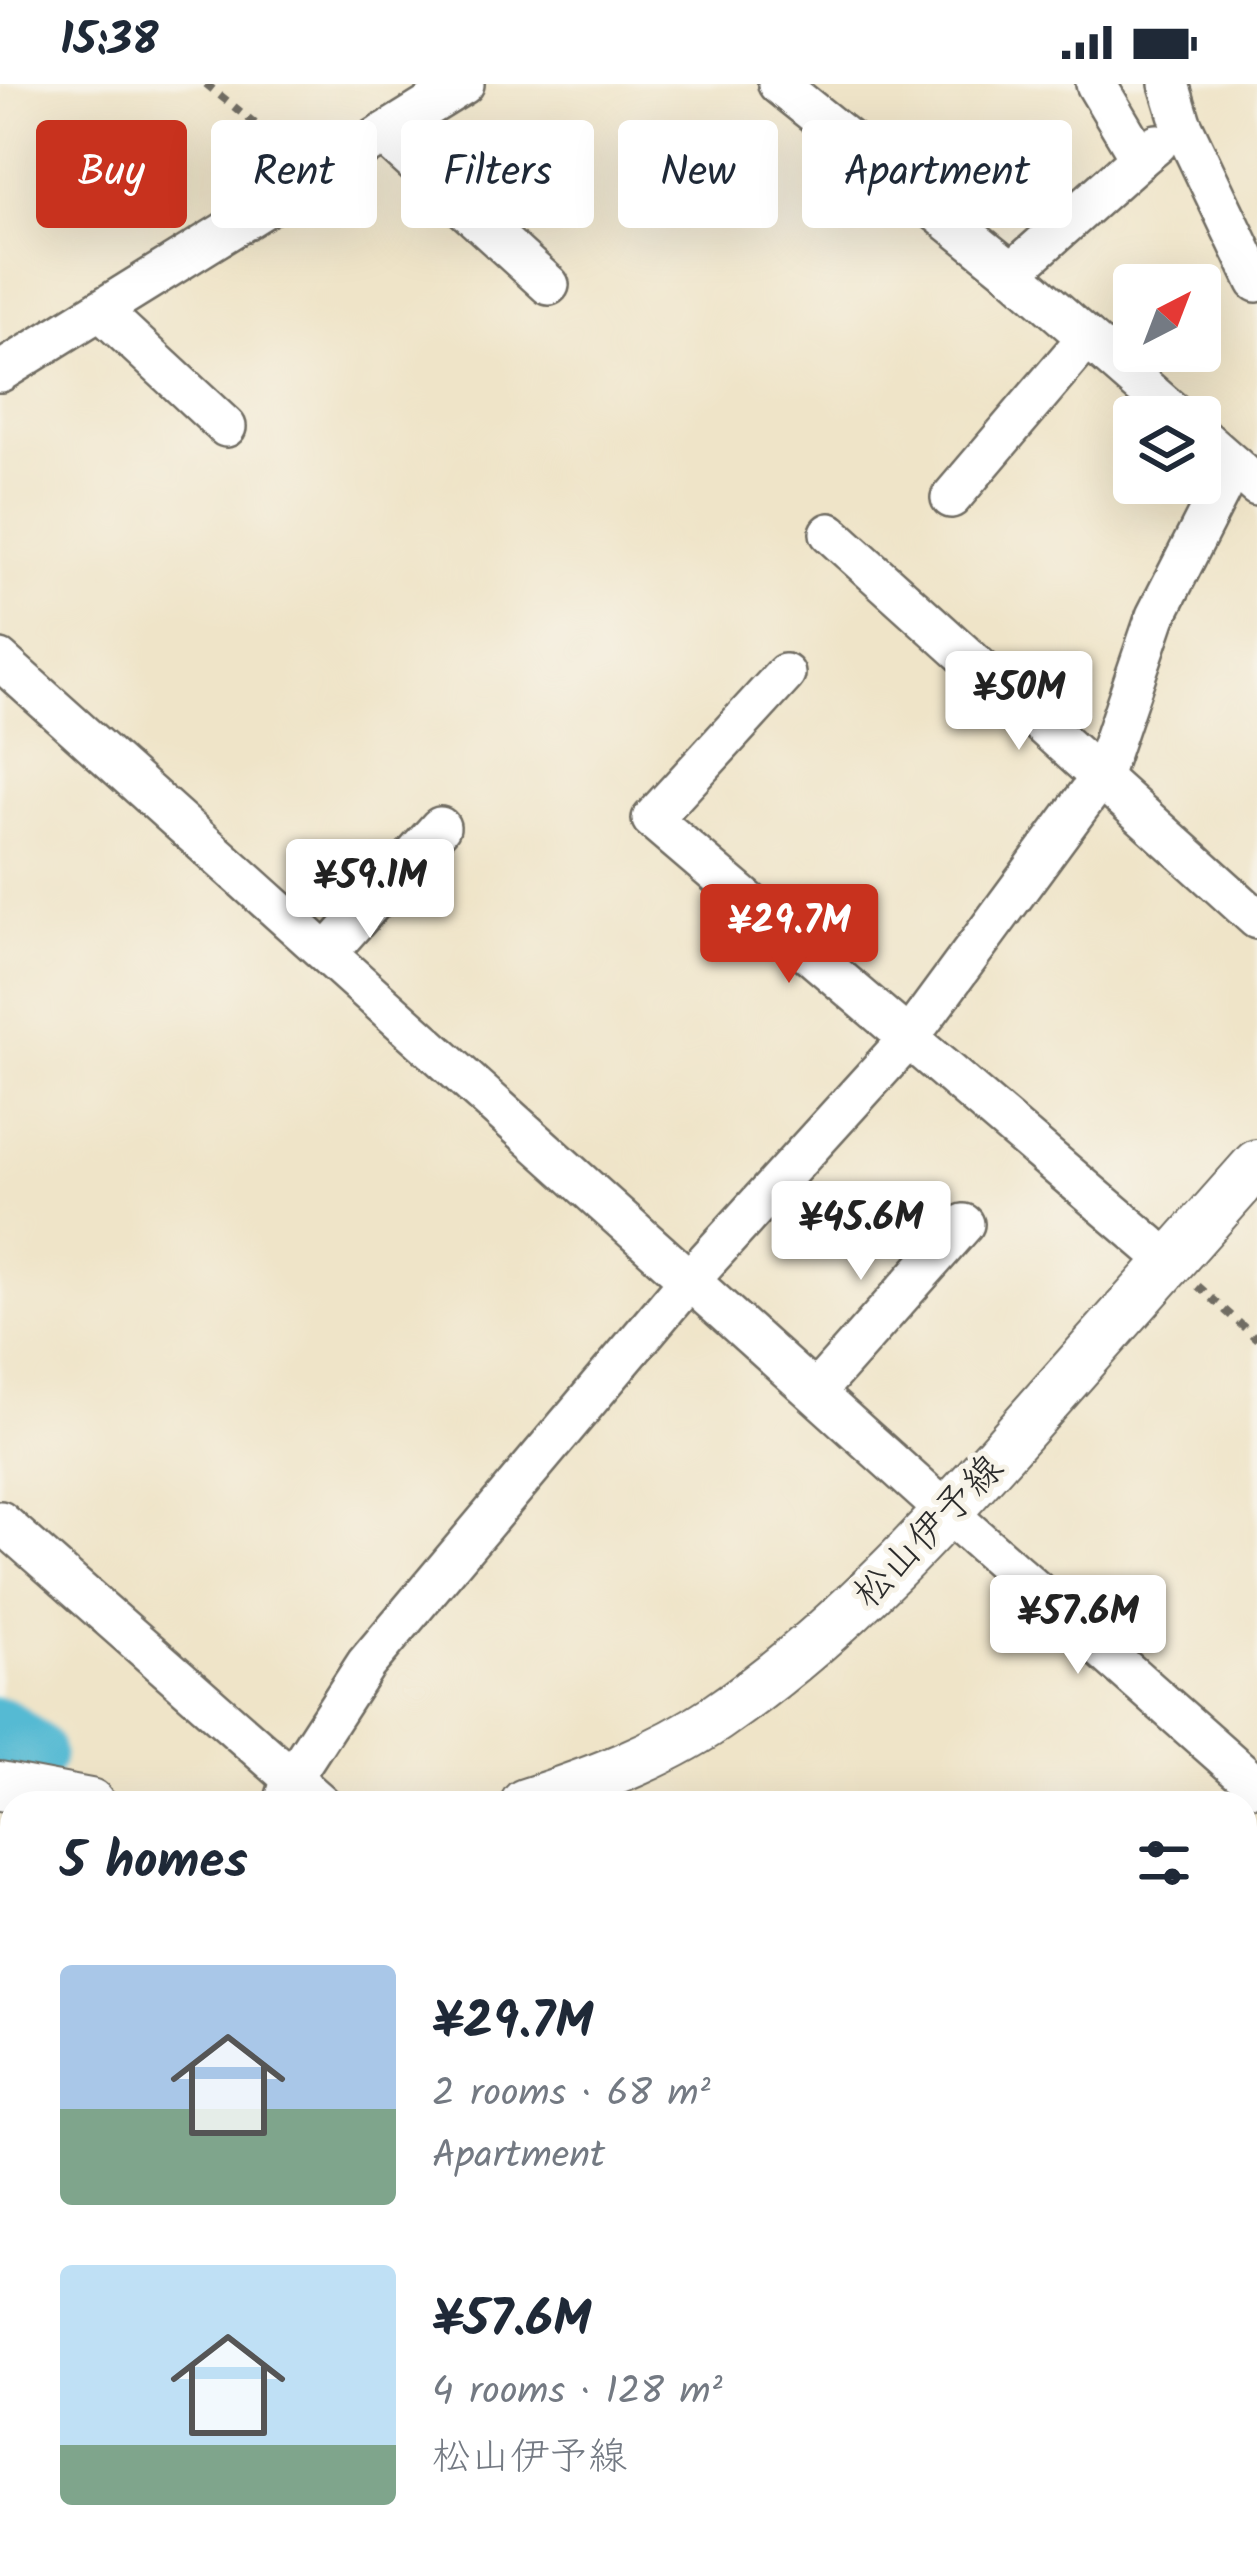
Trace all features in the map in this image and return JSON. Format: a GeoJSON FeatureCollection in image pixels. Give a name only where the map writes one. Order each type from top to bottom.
{"type":"FeatureCollection","features":[{"type":"Feature","properties":{"kind":"main road","name":"松山伊予線"},"geometry":{"type":"LineString","coordinates":[[562,1791],[650,1754],[714,1719],[817,1642],[948,1513],[1257,1164]]}},
{"type":"Feature","properties":{"kind":"street"},"geometry":{"type":"LineString","coordinates":[[377,138],[464,84]]}},
{"type":"Feature","properties":{"kind":"street"},"geometry":{"type":"LineString","coordinates":[[778,84],[1012,272],[1154,396]]}},
{"type":"Feature","properties":{"kind":"street"},"geometry":{"type":"LineString","coordinates":[[1096,84],[1140,158]]}},
{"type":"Feature","properties":{"kind":"street"},"geometry":{"type":"LineString","coordinates":[[1169,84],[1181,123],[1257,282]]}},
{"type":"Feature","properties":{"kind":"street"},"geometry":{"type":"LineString","coordinates":[[1012,272],[1181,123]]}},
{"type":"Feature","properties":{"kind":"street"},"geometry":{"type":"LineString","coordinates":[[383,134],[549,285]]}},
{"type":"Feature","properties":{"kind":"street"},"geometry":{"type":"LineString","coordinates":[[0,372],[231,228]]}},
{"type":"Feature","properties":{"kind":"street"},"geometry":{"type":"LineString","coordinates":[[100,310],[226,428]]}},
{"type":"Feature","properties":{"kind":"street"},"geometry":{"type":"LineString","coordinates":[[951,498],[1087,338]]}},
{"type":"Feature","properties":{"kind":"street"},"geometry":{"type":"LineString","coordinates":[[300,1791],[366,1664],[690,1279],[908,1039],[1102,777],[1156,616],[1245,476],[1221,455]]}},
{"type":"Feature","properties":{"kind":"street"},"geometry":{"type":"LineString","coordinates":[[830,533],[1257,919]]}},
{"type":"Feature","properties":{"kind":"street"},"geometry":{"type":"LineString","coordinates":[[0,660],[1257,1786]]}},
{"type":"Feature","properties":{"kind":"street"},"geometry":{"type":"LineString","coordinates":[[785,674],[652,819],[1171,1262]]}},
{"type":"Feature","properties":{"kind":"street"},"geometry":{"type":"LineString","coordinates":[[328,953],[440,826]]}},
{"type":"Feature","properties":{"kind":"street"},"geometry":{"type":"LineString","coordinates":[[815,1392],[964,1223]]}},
{"type":"Feature","properties":{"kind":"street"},"geometry":{"type":"LineString","coordinates":[[0,1521],[295,1791]]}},
{"type":"Feature","properties":{"kind":"path"},"geometry":{"type":"LineString","coordinates":[[206,84],[251,120]]}},
{"type":"Feature","properties":{"kind":"path"},"geometry":{"type":"LineString","coordinates":[[1171,1262],[1257,1339]]}},
{"type":"Feature","properties":{"kind":"waterway"},"geometry":{"type":"LineString","coordinates":[[0,1732],[30,1754]]}}]}
